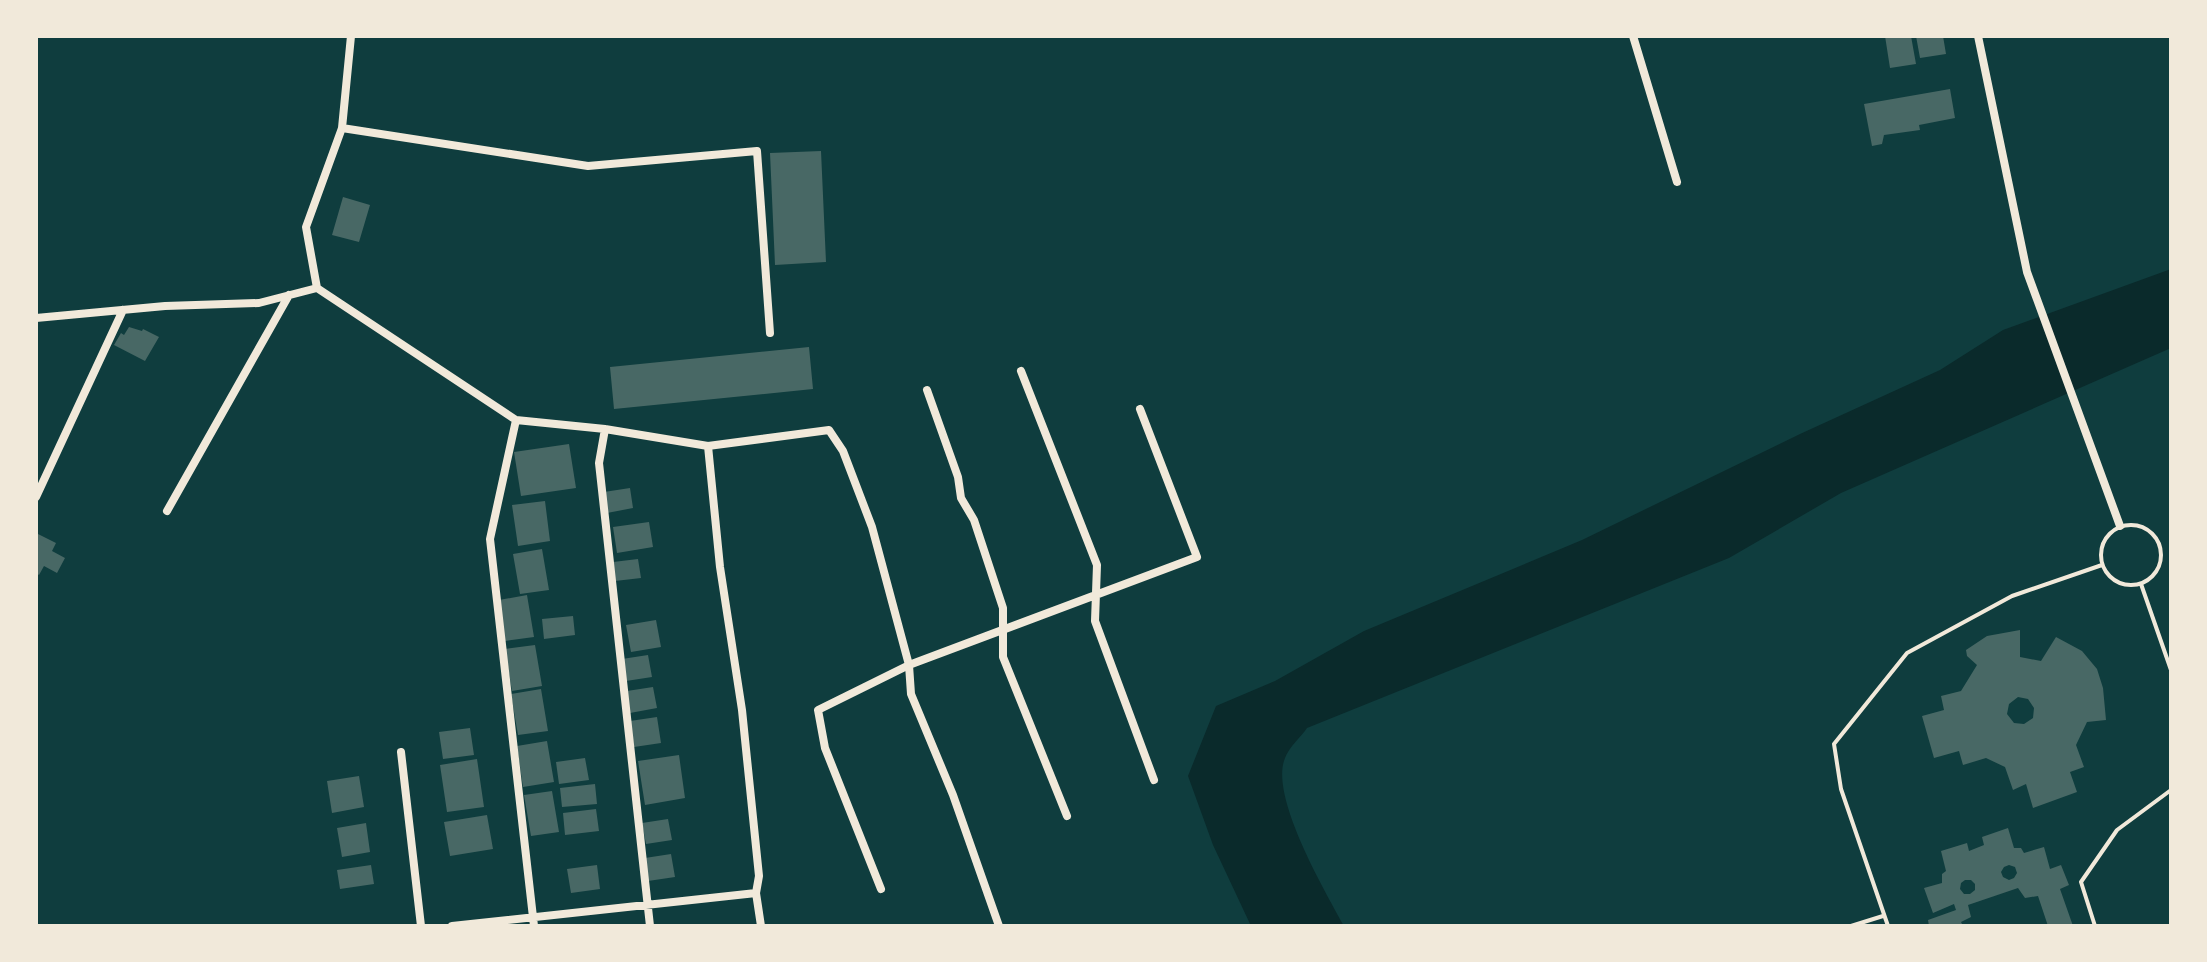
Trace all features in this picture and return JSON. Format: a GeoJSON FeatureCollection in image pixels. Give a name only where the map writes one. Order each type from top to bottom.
{"type":"FeatureCollection","features":[{"type":"Feature","properties":{"kind":"street"},"geometry":{"type":"LineString","coordinates":[[351,36],[342,128],[306,227],[317,288],[516,420],[605,429],[708,446],[829,430],[843,451],[872,527],[909,665],[911,694],[953,795],[999,926]]}},
{"type":"Feature","properties":{"kind":"street"},"geometry":{"type":"LineString","coordinates":[[1633,36],[1677,182]]}},
{"type":"Feature","properties":{"kind":"street"},"geometry":{"type":"LineString","coordinates":[[1978,36],[2027,272],[2120,526]]}},
{"type":"Feature","properties":{"kind":"street"},"geometry":{"type":"LineString","coordinates":[[342,128],[588,166],[757,151],[770,333]]}},
{"type":"Feature","properties":{"kind":"street"},"geometry":{"type":"LineString","coordinates":[[36,318],[165,306],[259,303],[317,288]]}},
{"type":"Feature","properties":{"kind":"street"},"geometry":{"type":"LineString","coordinates":[[167,511],[289,295]]}},
{"type":"Feature","properties":{"kind":"street"},"geometry":{"type":"LineString","coordinates":[[36,497],[123,310]]}},
{"type":"Feature","properties":{"kind":"street"},"geometry":{"type":"LineString","coordinates":[[1021,371],[1097,565],[1095,621],[1154,780]]}},
{"type":"Feature","properties":{"kind":"street"},"geometry":{"type":"LineString","coordinates":[[927,390],[958,477],[961,498],[974,520],[1003,608],[1003,657],[1067,816]]}},
{"type":"Feature","properties":{"kind":"street"},"geometry":{"type":"LineString","coordinates":[[881,889],[825,748],[818,710],[909,665],[1197,557],[1140,409]]}},
{"type":"Feature","properties":{"kind":"street"},"geometry":{"type":"LineString","coordinates":[[516,420],[490,539],[534,922]]}},
{"type":"Feature","properties":{"kind":"street"},"geometry":{"type":"LineString","coordinates":[[605,429],[599,463],[650,926]]}},
{"type":"Feature","properties":{"kind":"street"},"geometry":{"type":"LineString","coordinates":[[708,446],[720,567],[744,725],[761,926]]}},
{"type":"Feature","properties":{"kind":"street"},"geometry":{"type":"LineString","coordinates":[[401,752],[421,926]]}},
{"type":"Feature","properties":{"kind":"street"},"geometry":{"type":"LineString","coordinates":[[452,926],[534,922],[756,893]]}},
{"type":"Feature","properties":{"kind":"lane"},"geometry":{"type":"LineString","coordinates":[[2132,524],[2144,527],[2154,534],[2160,544],[2162,556],[2159,568],[2141,584],[2129,586],[2118,583],[2102,565],[2100,553],[2103,542],[2110,532],[2120,526],[2132,524]]}},
{"type":"Feature","properties":{"kind":"lane"},"geometry":{"type":"LineString","coordinates":[[1888,926],[1841,789],[1834,744],[1907,653],[2012,596],[2102,565]]}},
{"type":"Feature","properties":{"kind":"lane"},"geometry":{"type":"LineString","coordinates":[[2141,584],[2171,670]]}},
{"type":"Feature","properties":{"kind":"lane"},"geometry":{"type":"LineString","coordinates":[[2095,926],[2081,882],[2117,830],[2171,790]]}},
{"type":"Feature","properties":{"kind":"lane"},"geometry":{"type":"LineString","coordinates":[[1851,926],[1884,916]]}},
{"type":"Feature","properties":{"kind":"water"},"geometry":{"type":"Polygon","coordinates":[[[2171,269],[2171,348],[1841,493],[1729,558],[1307,728],[1285,758],[1282,775],[1285,795],[1301,843],[1344,926],[1251,926],[1213,845],[1188,776],[1216,706],[1275,681],[1364,631],[1582,540],[1940,370],[2003,330],[2171,269]]]}},
{"type":"Feature","properties":{"kind":"building"},"geometry":{"type":"Polygon","coordinates":[[[1885,36],[1911,36],[1916,64],[1890,68],[1885,36]]]}},
{"type":"Feature","properties":{"kind":"building"},"geometry":{"type":"Polygon","coordinates":[[[1916,36],[1943,36],[1946,54],[1920,58],[1916,36]]]}},
{"type":"Feature","properties":{"kind":"building"},"geometry":{"type":"Polygon","coordinates":[[[1950,89],[1955,118],[1919,125],[1920,130],[1884,135],[1882,144],[1872,146],[1864,104],[1950,89]]]}},
{"type":"Feature","properties":{"kind":"building"},"geometry":{"type":"Polygon","coordinates":[[[821,151],[826,262],[775,265],[770,153],[821,151]]]}},
{"type":"Feature","properties":{"kind":"building"},"geometry":{"type":"Polygon","coordinates":[[[343,197],[370,205],[359,242],[332,235],[343,197]]]}},
{"type":"Feature","properties":{"kind":"building"},"geometry":{"type":"Polygon","coordinates":[[[129,327],[143,329],[159,337],[145,361],[114,345],[129,327]]]}},
{"type":"Feature","properties":{"kind":"building"},"geometry":{"type":"Polygon","coordinates":[[[809,347],[813,389],[614,409],[610,367],[809,347]]]}},
{"type":"Feature","properties":{"kind":"building"},"geometry":{"type":"Polygon","coordinates":[[[569,444],[576,488],[521,496],[514,452],[569,444]]]}},
{"type":"Feature","properties":{"kind":"building"},"geometry":{"type":"Polygon","coordinates":[[[630,488],[633,508],[607,513],[604,492],[630,488]]]}},
{"type":"Feature","properties":{"kind":"building"},"geometry":{"type":"Polygon","coordinates":[[[545,501],[550,541],[518,546],[512,505],[545,501]]]}},
{"type":"Feature","properties":{"kind":"building"},"geometry":{"type":"Polygon","coordinates":[[[649,522],[653,547],[617,553],[613,527],[649,522]]]}},
{"type":"Feature","properties":{"kind":"building"},"geometry":{"type":"Polygon","coordinates":[[[38,534],[56,543],[52,551],[65,558],[57,573],[44,566],[39,575],[36,573],[38,534]]]}},
{"type":"Feature","properties":{"kind":"building"},"geometry":{"type":"Polygon","coordinates":[[[542,549],[549,590],[520,594],[513,554],[542,549]]]}},
{"type":"Feature","properties":{"kind":"building"},"geometry":{"type":"Polygon","coordinates":[[[638,559],[641,578],[615,581],[613,562],[638,559]]]}},
{"type":"Feature","properties":{"kind":"building"},"geometry":{"type":"Polygon","coordinates":[[[527,595],[534,637],[505,641],[499,600],[527,595]]]}},
{"type":"Feature","properties":{"kind":"building"},"geometry":{"type":"Polygon","coordinates":[[[573,616],[575,635],[544,639],[542,619],[573,616]]]}},
{"type":"Feature","properties":{"kind":"building"},"geometry":{"type":"Polygon","coordinates":[[[656,620],[661,647],[631,652],[626,625],[656,620]]]}},
{"type":"Feature","properties":{"kind":"building"},"geometry":{"type":"Polygon","coordinates":[[[2020,630],[2020,657],[2041,661],[2056,637],[2082,651],[2097,669],[2103,688],[2106,720],[2087,722],[2076,745],[2084,767],[2070,772],[2077,792],[2033,808],[2026,784],[2013,790],[2005,767],[1986,758],[1963,765],[1959,751],[1934,758],[1922,716],[1944,710],[1941,696],[1961,691],[1977,665],[1967,656],[1966,650],[1987,636],[2020,630]],[[2018,697],[2009,704],[2007,714],[2014,723],[2024,724],[2033,718],[2034,708],[2028,699],[2018,697]]]}},
{"type":"Feature","properties":{"kind":"building"},"geometry":{"type":"Polygon","coordinates":[[[535,645],[542,686],[512,691],[505,649],[535,645]]]}},
{"type":"Feature","properties":{"kind":"building"},"geometry":{"type":"Polygon","coordinates":[[[648,655],[652,677],[626,681],[622,659],[648,655]]]}},
{"type":"Feature","properties":{"kind":"building"},"geometry":{"type":"Polygon","coordinates":[[[653,687],[657,708],[630,713],[627,691],[653,687]]]}},
{"type":"Feature","properties":{"kind":"building"},"geometry":{"type":"Polygon","coordinates":[[[541,689],[548,731],[518,735],[511,694],[541,689]]]}},
{"type":"Feature","properties":{"kind":"building"},"geometry":{"type":"Polygon","coordinates":[[[657,717],[661,743],[634,747],[630,721],[657,717]]]}},
{"type":"Feature","properties":{"kind":"building"},"geometry":{"type":"Polygon","coordinates":[[[470,728],[474,755],[443,759],[439,732],[470,728]]]}},
{"type":"Feature","properties":{"kind":"building"},"geometry":{"type":"Polygon","coordinates":[[[547,741],[554,782],[523,787],[517,746],[547,741]]]}},
{"type":"Feature","properties":{"kind":"building"},"geometry":{"type":"Polygon","coordinates":[[[679,755],[685,798],[645,805],[638,761],[679,755]]]}},
{"type":"Feature","properties":{"kind":"building"},"geometry":{"type":"Polygon","coordinates":[[[585,758],[589,780],[559,784],[556,762],[585,758]]]}},
{"type":"Feature","properties":{"kind":"building"},"geometry":{"type":"Polygon","coordinates":[[[477,759],[484,807],[447,812],[440,765],[477,759]]]}},
{"type":"Feature","properties":{"kind":"building"},"geometry":{"type":"Polygon","coordinates":[[[359,776],[364,807],[332,813],[327,781],[359,776]]]}},
{"type":"Feature","properties":{"kind":"building"},"geometry":{"type":"Polygon","coordinates":[[[595,784],[597,804],[562,807],[560,788],[595,784]]]}},
{"type":"Feature","properties":{"kind":"building"},"geometry":{"type":"Polygon","coordinates":[[[552,791],[559,832],[531,836],[524,795],[552,791]]]}},
{"type":"Feature","properties":{"kind":"building"},"geometry":{"type":"Polygon","coordinates":[[[596,809],[599,831],[565,835],[563,813],[596,809]]]}},
{"type":"Feature","properties":{"kind":"building"},"geometry":{"type":"Polygon","coordinates":[[[487,815],[493,849],[450,856],[444,822],[487,815]]]}},
{"type":"Feature","properties":{"kind":"building"},"geometry":{"type":"Polygon","coordinates":[[[668,819],[672,840],[646,844],[642,823],[668,819]]]}},
{"type":"Feature","properties":{"kind":"building"},"geometry":{"type":"Polygon","coordinates":[[[366,823],[370,852],[342,857],[337,828],[366,823]]]}},
{"type":"Feature","properties":{"kind":"building"},"geometry":{"type":"Polygon","coordinates":[[[2008,828],[2014,848],[2021,848],[2024,853],[2044,847],[2050,869],[2061,865],[2069,885],[2060,889],[2073,926],[2048,926],[2038,896],[2025,898],[2018,888],[1968,905],[1971,917],[1961,922],[1963,926],[1929,926],[1928,920],[1956,910],[1954,904],[1933,913],[1924,888],[1942,883],[1942,874],[1946,871],[1941,851],[1967,843],[1969,851],[1984,845],[1982,837],[2008,828]],[[2009,865],[2001,872],[2009,880],[2017,873],[2015,867],[2009,865]],[[1965,880],[1960,889],[1964,894],[1970,894],[1975,890],[1975,884],[1965,880]]]}},
{"type":"Feature","properties":{"kind":"building"},"geometry":{"type":"Polygon","coordinates":[[[671,854],[675,877],[648,881],[645,858],[671,854]]]}},
{"type":"Feature","properties":{"kind":"building"},"geometry":{"type":"Polygon","coordinates":[[[371,865],[374,884],[340,889],[337,870],[371,865]]]}},
{"type":"Feature","properties":{"kind":"building"},"geometry":{"type":"Polygon","coordinates":[[[597,865],[600,889],[571,893],[567,869],[597,865]]]}}]}
